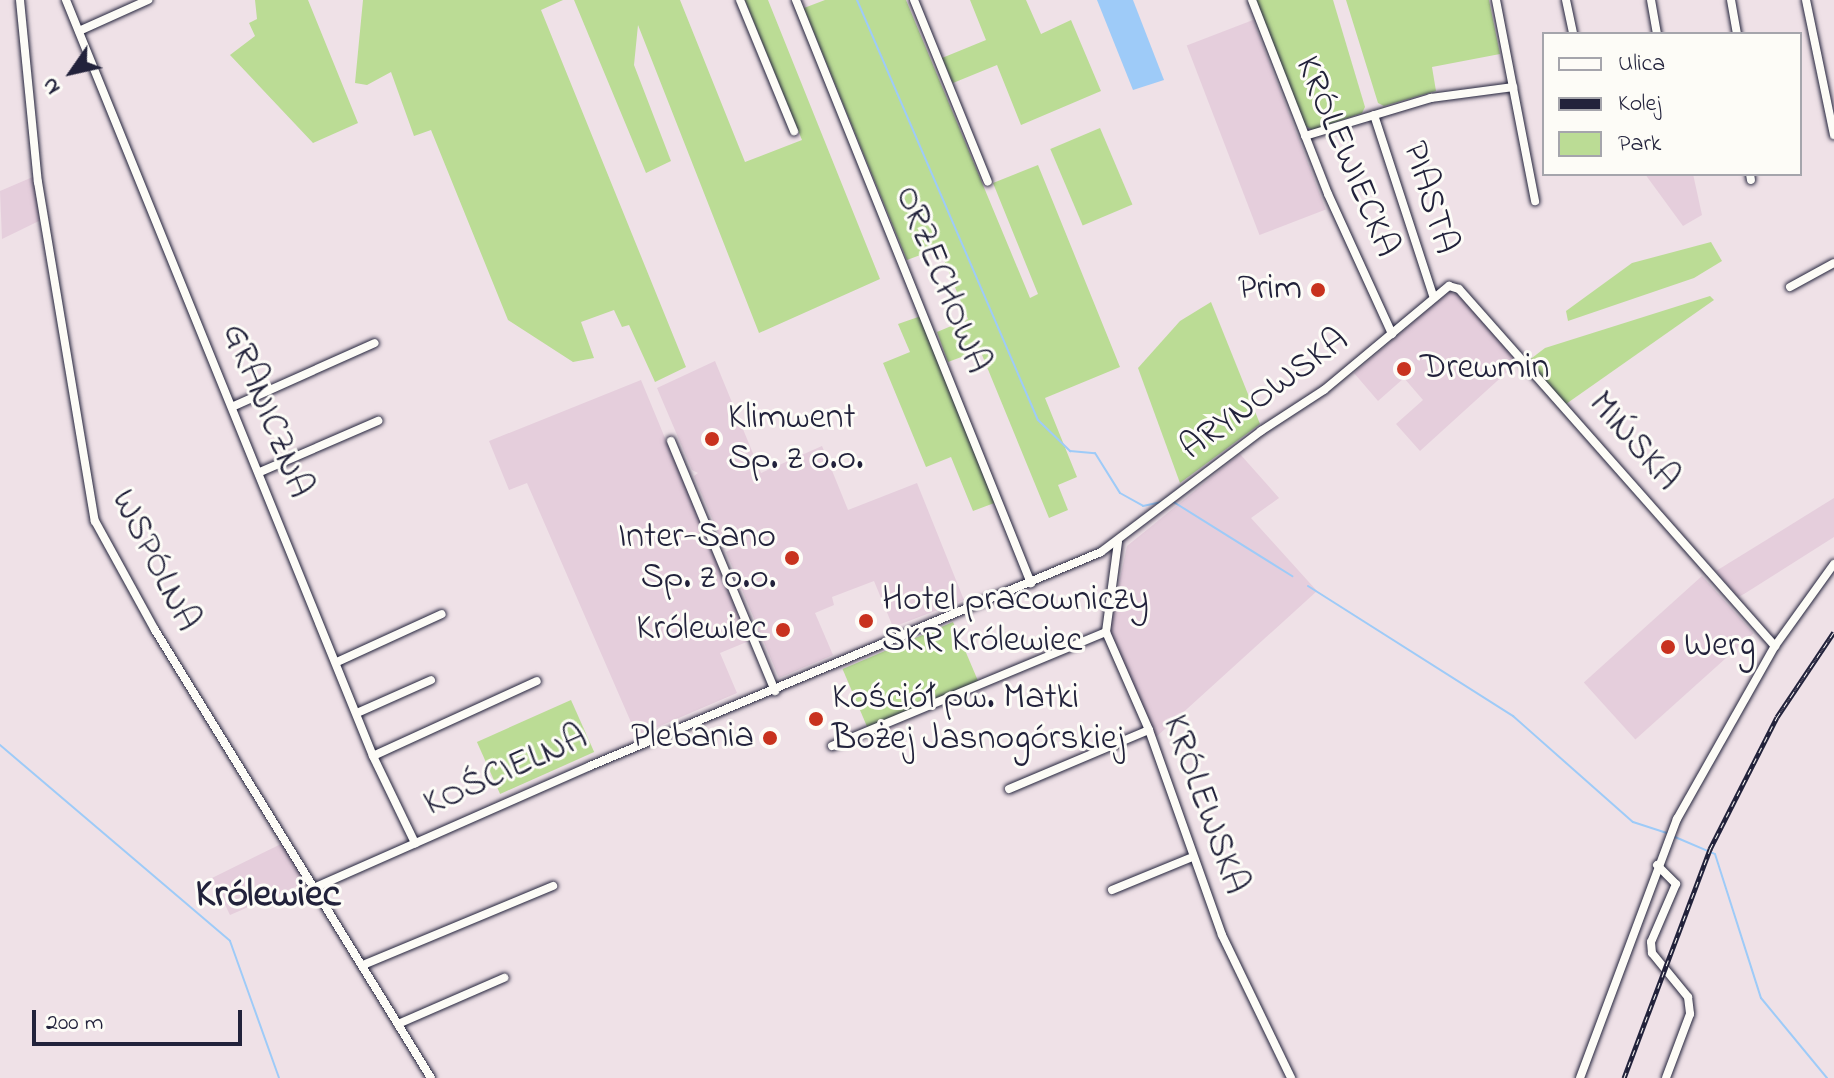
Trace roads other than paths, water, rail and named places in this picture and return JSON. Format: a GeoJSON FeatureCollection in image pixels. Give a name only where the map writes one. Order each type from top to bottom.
{"type":"FeatureCollection","features":[{"type":"Feature","properties":{"kind":"street","name":"WSPÓLNA"},"geometry":{"type":"LineString","coordinates":[[20,0],[38,182],[91,508],[155,630],[431,1078]]}},
{"type":"Feature","properties":{"kind":"street","name":"GRANICZNA"},"geometry":{"type":"LineString","coordinates":[[66,0],[234,406],[373,756],[415,843]]}},
{"type":"Feature","properties":{"kind":"street"},"geometry":{"type":"LineString","coordinates":[[79,31],[148,0]]}},
{"type":"Feature","properties":{"kind":"street"},"geometry":{"type":"LineString","coordinates":[[740,0],[794,131]]}},
{"type":"Feature","properties":{"kind":"street","name":"ORZECHOWA"},"geometry":{"type":"LineString","coordinates":[[796,0],[1031,583]]}},
{"type":"Feature","properties":{"kind":"street"},"geometry":{"type":"LineString","coordinates":[[914,0],[988,182]]}},
{"type":"Feature","properties":{"kind":"street","name":"KRÓLEWIECKA"},"geometry":{"type":"LineString","coordinates":[[1252,0],[1305,136],[1392,334]]}},
{"type":"Feature","properties":{"kind":"street"},"geometry":{"type":"LineString","coordinates":[[1496,0],[1535,201]]}},
{"type":"Feature","properties":{"kind":"street"},"geometry":{"type":"LineString","coordinates":[[1566,0],[1573,32]]}},
{"type":"Feature","properties":{"kind":"street"},"geometry":{"type":"LineString","coordinates":[[1651,0],[1657,32]]}},
{"type":"Feature","properties":{"kind":"street"},"geometry":{"type":"LineString","coordinates":[[1731,0],[1737,32]]}},
{"type":"Feature","properties":{"kind":"street"},"geometry":{"type":"LineString","coordinates":[[1806,0],[1834,135]]}},
{"type":"Feature","properties":{"kind":"street"},"geometry":{"type":"LineString","coordinates":[[1305,136],[1431,98],[1513,87]]}},
{"type":"Feature","properties":{"kind":"street","name":"PIASTA"},"geometry":{"type":"LineString","coordinates":[[1374,115],[1433,296]]}},
{"type":"Feature","properties":{"kind":"street"},"geometry":{"type":"LineString","coordinates":[[1790,287],[1834,263]]}},
{"type":"Feature","properties":{"kind":"street","name":"ARYNOWSKA"},"geometry":{"type":"LineString","coordinates":[[1118,542],[1392,334],[1443,289]]}},
{"type":"Feature","properties":{"kind":"street","name":"MIŃSKA"},"geometry":{"type":"LineString","coordinates":[[1443,289],[1459,289],[1775,646]]}},
{"type":"Feature","properties":{"kind":"street"},"geometry":{"type":"LineString","coordinates":[[234,406],[375,343]]}},
{"type":"Feature","properties":{"kind":"street"},"geometry":{"type":"LineString","coordinates":[[260,472],[378,421]]}},
{"type":"Feature","properties":{"kind":"street"},"geometry":{"type":"LineString","coordinates":[[671,441],[775,691]]}},
{"type":"Feature","properties":{"kind":"street","name":"KOŚCIELNA"},"geometry":{"type":"LineString","coordinates":[[316,887],[1031,583],[1118,542]]}},
{"type":"Feature","properties":{"kind":"street"},"geometry":{"type":"LineString","coordinates":[[832,746],[1106,632],[1118,542]]}},
{"type":"Feature","properties":{"kind":"street"},"geometry":{"type":"LineString","coordinates":[[1580,1078],[1670,835],[1716,744],[1775,646],[1834,564]]}},
{"type":"Feature","properties":{"kind":"street"},"geometry":{"type":"LineString","coordinates":[[337,662],[442,614]]}},
{"type":"Feature","properties":{"kind":"street","name":"KRÓLEWSKA"},"geometry":{"type":"LineString","coordinates":[[1106,632],[1149,730],[1190,858],[1291,1078]]}},
{"type":"Feature","properties":{"kind":"street"},"geometry":{"type":"LineString","coordinates":[[357,713],[431,680]]}},
{"type":"Feature","properties":{"kind":"street"},"geometry":{"type":"LineString","coordinates":[[373,756],[537,681]]}},
{"type":"Feature","properties":{"kind":"street"},"geometry":{"type":"LineString","coordinates":[[1009,789],[1149,730]]}},
{"type":"Feature","properties":{"kind":"street"},"geometry":{"type":"LineString","coordinates":[[1112,890],[1190,858]]}},
{"type":"Feature","properties":{"kind":"street"},"geometry":{"type":"LineString","coordinates":[[1657,865],[1676,884],[1652,953],[1688,997],[1690,1014],[1666,1078]]}},
{"type":"Feature","properties":{"kind":"street"},"geometry":{"type":"LineString","coordinates":[[363,965],[553,886]]}},
{"type":"Feature","properties":{"kind":"street"},"geometry":{"type":"LineString","coordinates":[[398,1024],[504,978]]}},
{"type":"Feature","properties":{"kind":"water"},"geometry":{"type":"Polygon","coordinates":[[[1097,0],[1133,0],[1164,80],[1133,90],[1097,0]]]}},
{"type":"Feature","properties":{"kind":"waterway"},"geometry":{"type":"LineString","coordinates":[[857,0],[1038,420],[1070,451],[1095,453],[1120,493],[1143,506],[1162,502]]}},
{"type":"Feature","properties":{"kind":"waterway"},"geometry":{"type":"LineString","coordinates":[[1172,501],[1292,576]]}},
{"type":"Feature","properties":{"kind":"waterway"},"geometry":{"type":"LineString","coordinates":[[1308,586],[1513,716],[1633,822],[1669,834]]}},
{"type":"Feature","properties":{"kind":"waterway"},"geometry":{"type":"LineString","coordinates":[[0,745],[230,941],[279,1078]]}},
{"type":"Feature","properties":{"kind":"waterway"},"geometry":{"type":"LineString","coordinates":[[1675,837],[1715,854],[1761,998],[1827,1078]]}},
{"type":"Feature","properties":{"kind":"railway"},"geometry":{"type":"LineString","coordinates":[[1624,1078],[1710,849],[1777,717],[1834,632]]}},
{"type":"Feature","properties":{"kind":"place","name":"Prim"},"geometry":{"type":"Point","coordinates":[1318,290]}},
{"type":"Feature","properties":{"kind":"place","name":"Drewmin"},"geometry":{"type":"Point","coordinates":[1404,369]}},
{"type":"Feature","properties":{"kind":"place","name":"Klimwent Sp. z o.o."},"geometry":{"type":"Point","coordinates":[712,439]}},
{"type":"Feature","properties":{"kind":"place","name":"Inter-Sano Sp. z o.o."},"geometry":{"type":"Point","coordinates":[792,558]}},
{"type":"Feature","properties":{"kind":"place","name":"Hotel pracowniczy SKR Królewiec"},"geometry":{"type":"Point","coordinates":[866,621]}},
{"type":"Feature","properties":{"kind":"place","name":"Królewiec"},"geometry":{"type":"Point","coordinates":[783,630]}},
{"type":"Feature","properties":{"kind":"place","name":"Werg"},"geometry":{"type":"Point","coordinates":[1668,647]}},
{"type":"Feature","properties":{"kind":"place","name":"Kościół pw. Matki Bożej Jasnogórskiej"},"geometry":{"type":"Point","coordinates":[816,719]}},
{"type":"Feature","properties":{"kind":"place","name":"Plebania"},"geometry":{"type":"Point","coordinates":[770,738]}},
{"type":"Feature","properties":{"kind":"district","name":"Królewiec"},"geometry":{"type":"Point","coordinates":[268,896]}}]}
